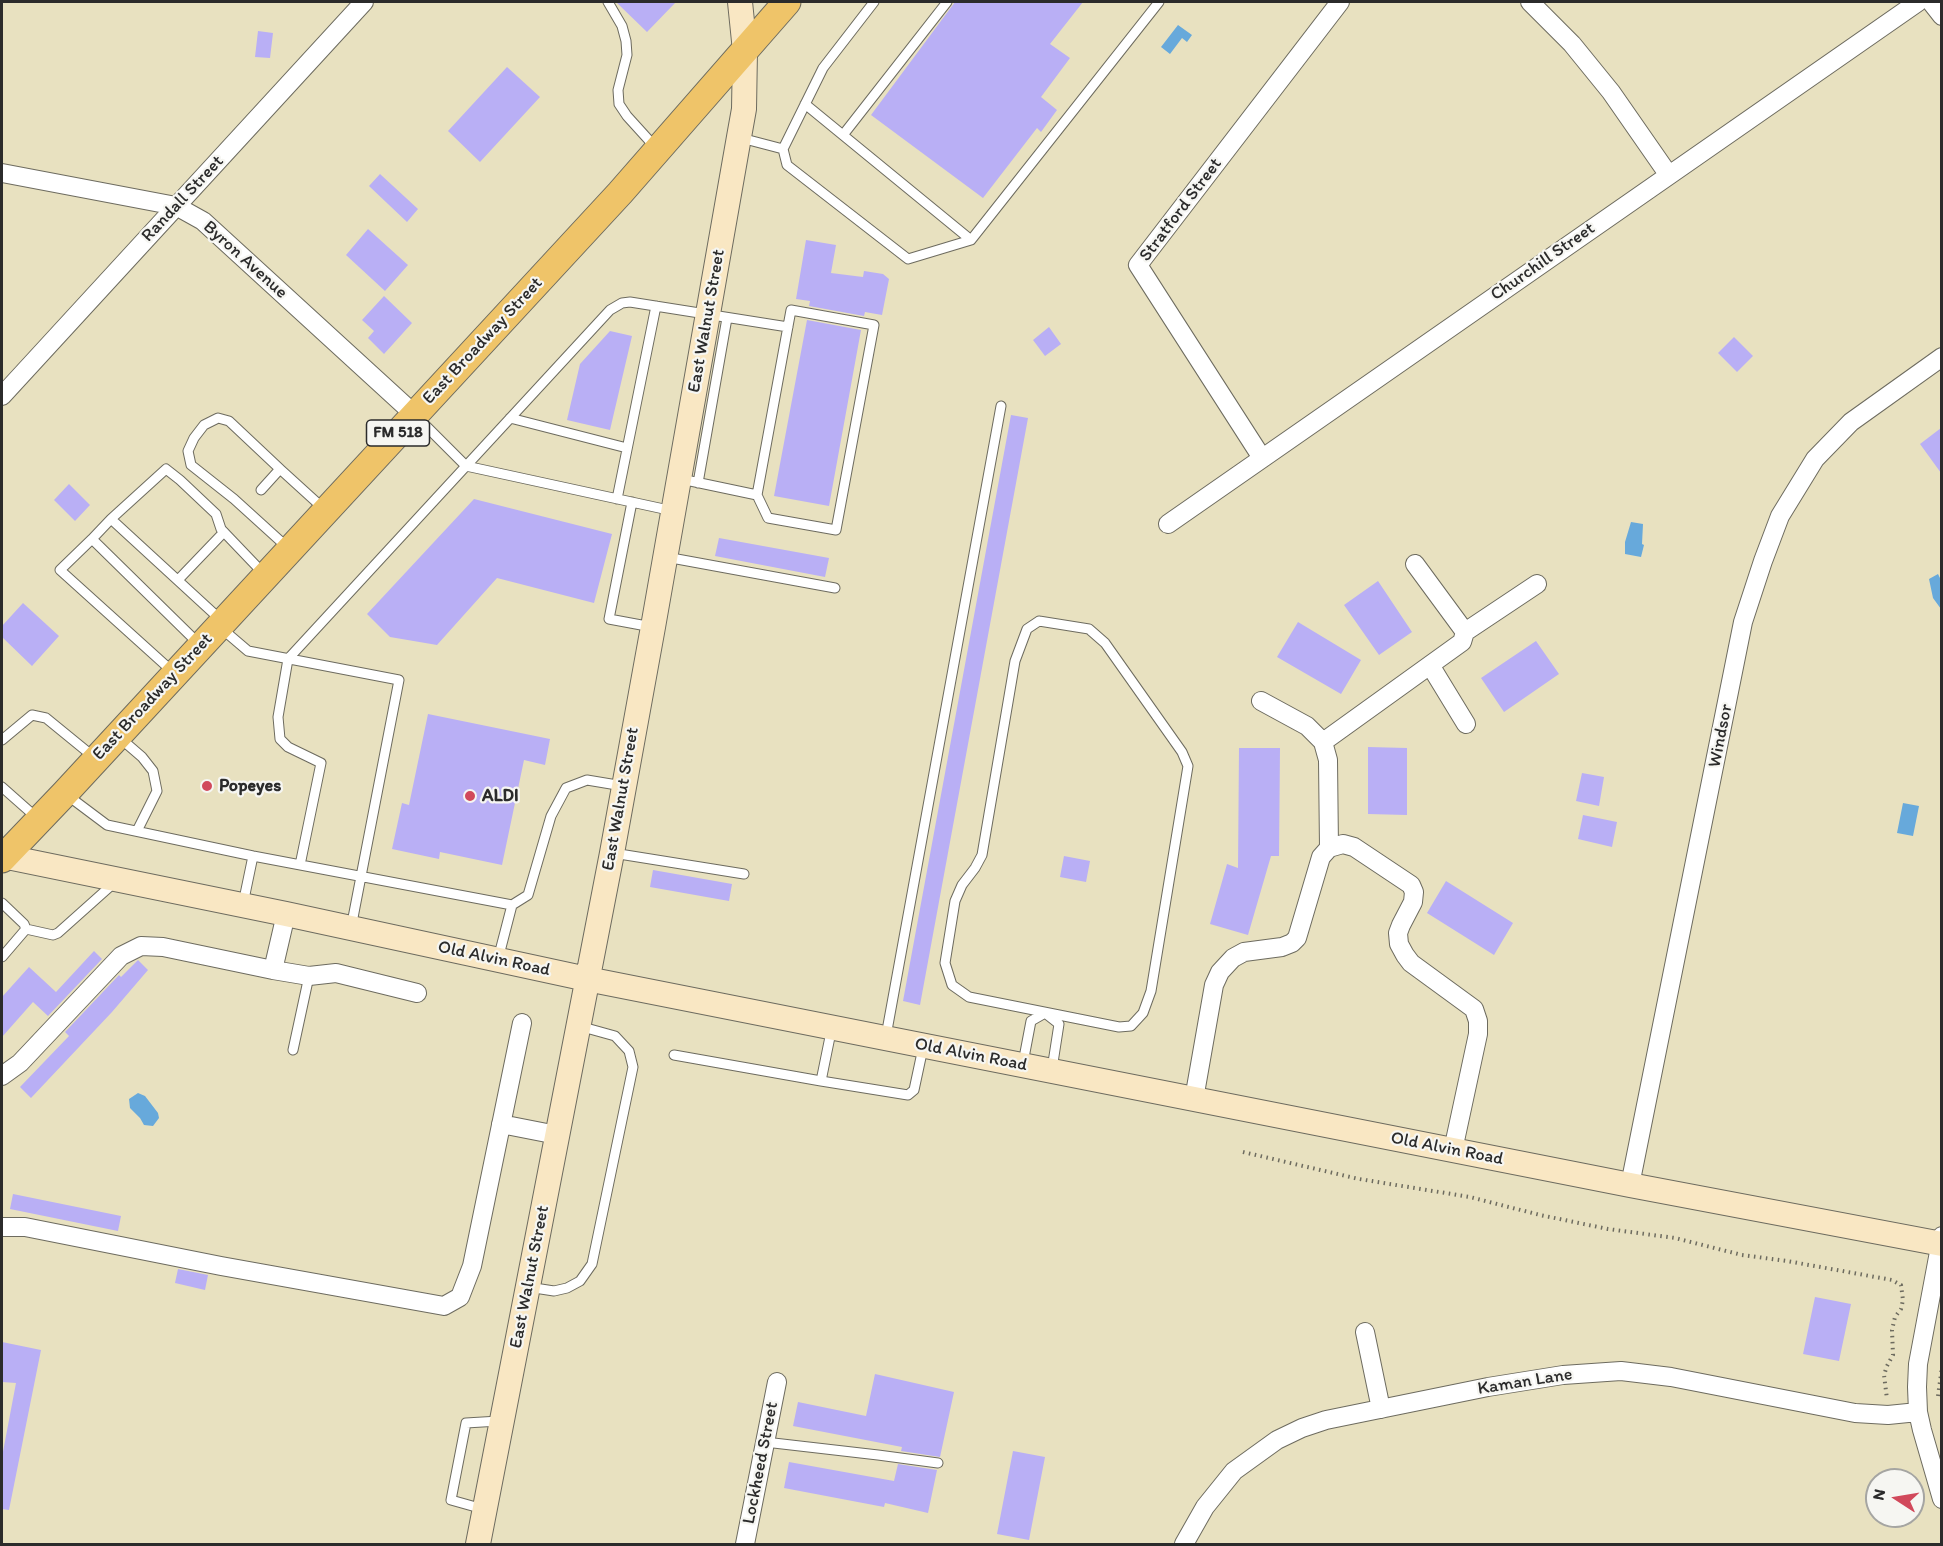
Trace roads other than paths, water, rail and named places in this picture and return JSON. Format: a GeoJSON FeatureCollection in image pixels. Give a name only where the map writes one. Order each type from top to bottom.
{"type":"FeatureCollection","features":[{"type":"Feature","properties":{"kind":"main road","name":"East Broadway Street"},"geometry":{"type":"LineString","coordinates":[[2,857],[65,793],[415,415],[658,150],[788,2]]}},
{"type":"Feature","properties":{"kind":"street","name":"Randall Street"},"geometry":{"type":"LineString","coordinates":[[2,396],[364,2]]}},
{"type":"Feature","properties":{"kind":"street","name":"East Walnut Street"},"geometry":{"type":"LineString","coordinates":[[478,1545],[612,853],[673,511],[688,481],[718,316],[744,109],[745,51],[740,2]]}},
{"type":"Feature","properties":{"kind":"street","name":"Stratford Street"},"geometry":{"type":"LineString","coordinates":[[1262,458],[1138,266],[1340,2]]}},
{"type":"Feature","properties":{"kind":"street"},"geometry":{"type":"LineString","coordinates":[[1530,2],[1572,44],[1611,92],[1668,174]]}},
{"type":"Feature","properties":{"kind":"street","name":"Churchill Street"},"geometry":{"type":"LineString","coordinates":[[1168,524],[1918,2]]}},
{"type":"Feature","properties":{"kind":"street"},"geometry":{"type":"LineString","coordinates":[[1931,2],[1941,16]]}},
{"type":"Feature","properties":{"kind":"street","name":"Byron Avenue"},"geometry":{"type":"LineString","coordinates":[[2,173],[176,206],[203,221],[415,415]]}},
{"type":"Feature","properties":{"kind":"street","name":"Windsor"},"geometry":{"type":"LineString","coordinates":[[1630,1185],[1743,622],[1763,561],[1780,516],[1815,459],[1851,422],[1941,357]]}},
{"type":"Feature","properties":{"kind":"street"},"geometry":{"type":"LineString","coordinates":[[1415,564],[1465,632]]}},
{"type":"Feature","properties":{"kind":"street"},"geometry":{"type":"LineString","coordinates":[[1323,742],[1462,642],[1465,632],[1537,584]]}},
{"type":"Feature","properties":{"kind":"street"},"geometry":{"type":"LineString","coordinates":[[1430,666],[1466,724]]}},
{"type":"Feature","properties":{"kind":"street"},"geometry":{"type":"LineString","coordinates":[[1261,701],[1307,726],[1323,742],[1328,760],[1329,848]]}},
{"type":"Feature","properties":{"kind":"street"},"geometry":{"type":"LineString","coordinates":[[1194,1099],[1214,985],[1220,972],[1233,958],[1244,952],[1282,947],[1297,938],[1321,857],[1329,848],[1343,844],[1354,847],[1411,885],[1414,892],[1413,902],[1398,933],[1405,955],[1411,963],[1474,1009],[1479,1034],[1453,1150]]}},
{"type":"Feature","properties":{"kind":"street","name":"Old Alvin Road"},"geometry":{"type":"LineString","coordinates":[[2,857],[832,1028],[1630,1185],[1941,1241]]}},
{"type":"Feature","properties":{"kind":"street"},"geometry":{"type":"LineString","coordinates":[[273,970],[286,914]]}},
{"type":"Feature","properties":{"kind":"street"},"geometry":{"type":"LineString","coordinates":[[2,1076],[20,1063],[122,956],[141,946],[163,947],[309,976],[336,973],[417,993]]}},
{"type":"Feature","properties":{"kind":"street"},"geometry":{"type":"LineString","coordinates":[[2,1227],[25,1227],[221,1266],[444,1306],[460,1297],[472,1266],[522,1023]]}},
{"type":"Feature","properties":{"kind":"street"},"geometry":{"type":"LineString","coordinates":[[501,1124],[557,1135]]}},
{"type":"Feature","properties":{"kind":"street"},"geometry":{"type":"LineString","coordinates":[[1941,1241],[1918,1364],[1918,1412],[1941,1499]]}},
{"type":"Feature","properties":{"kind":"street"},"geometry":{"type":"LineString","coordinates":[[1365,1332],[1381,1409]]}},
{"type":"Feature","properties":{"kind":"street","name":"Kaman Lane"},"geometry":{"type":"LineString","coordinates":[[1184,1545],[1205,1507],[1234,1471],[1277,1440],[1302,1428],[1326,1420],[1531,1380],[1591,1372],[1621,1371],[1671,1377],[1855,1413],[1888,1415],[1918,1412]]}},
{"type":"Feature","properties":{"kind":"street","name":"Lockheed Street"},"geometry":{"type":"LineString","coordinates":[[745,1545],[777,1382]]}},
{"type":"Feature","properties":{"kind":"lane"},"geometry":{"type":"LineString","coordinates":[[608,2],[622,26],[626,41],[627,55],[618,90],[619,104],[658,150]]}},
{"type":"Feature","properties":{"kind":"lane"},"geometry":{"type":"LineString","coordinates":[[874,2],[823,68],[783,149],[787,165],[908,259],[971,240],[1159,2]]}},
{"type":"Feature","properties":{"kind":"lane"},"geometry":{"type":"LineString","coordinates":[[843,135],[947,2]]}},
{"type":"Feature","properties":{"kind":"lane"},"geometry":{"type":"LineString","coordinates":[[805,104],[971,240]]}},
{"type":"Feature","properties":{"kind":"lane"},"geometry":{"type":"LineString","coordinates":[[739,138],[783,149]]}},
{"type":"Feature","properties":{"kind":"lane"},"geometry":{"type":"LineString","coordinates":[[300,865],[321,763],[288,747],[279,739],[278,717],[288,659],[610,310],[622,303],[630,302],[788,327]]}},
{"type":"Feature","properties":{"kind":"lane"},"geometry":{"type":"LineString","coordinates":[[617,499],[656,306]]}},
{"type":"Feature","properties":{"kind":"lane"},"geometry":{"type":"LineString","coordinates":[[791,310],[874,325],[836,530],[768,518],[757,495],[791,310]]}},
{"type":"Feature","properties":{"kind":"lane"},"geometry":{"type":"LineString","coordinates":[[885,1038],[1000,406]]}},
{"type":"Feature","properties":{"kind":"lane"},"geometry":{"type":"LineString","coordinates":[[415,415],[466,466],[673,511]]}},
{"type":"Feature","properties":{"kind":"lane"},"geometry":{"type":"LineString","coordinates":[[510,417],[627,448]]}},
{"type":"Feature","properties":{"kind":"lane"},"geometry":{"type":"LineString","coordinates":[[290,550],[234,499],[191,465],[188,452],[194,438],[204,425],[218,418],[229,422],[326,511]]}},
{"type":"Feature","properties":{"kind":"lane"},"geometry":{"type":"LineString","coordinates":[[175,674],[60,570],[166,469],[216,514],[221,529],[266,576]]}},
{"type":"Feature","properties":{"kind":"lane"},"geometry":{"type":"LineString","coordinates":[[261,490],[280,469]]}},
{"type":"Feature","properties":{"kind":"lane"},"geometry":{"type":"LineString","coordinates":[[688,481],[757,495]]}},
{"type":"Feature","properties":{"kind":"lane"},"geometry":{"type":"LineString","coordinates":[[632,502],[609,618],[653,627]]}},
{"type":"Feature","properties":{"kind":"lane"},"geometry":{"type":"LineString","coordinates":[[111,519],[178,580],[214,631]]}},
{"type":"Feature","properties":{"kind":"lane"},"geometry":{"type":"LineString","coordinates":[[178,580],[224,532]]}},
{"type":"Feature","properties":{"kind":"lane"},"geometry":{"type":"LineString","coordinates":[[92,539],[214,631],[248,651],[399,680],[351,928]]}},
{"type":"Feature","properties":{"kind":"lane"},"geometry":{"type":"LineString","coordinates":[[665,557],[835,588]]}},
{"type":"Feature","properties":{"kind":"lane"},"geometry":{"type":"LineString","coordinates":[[1022,1065],[1031,1021],[1045,1013],[1119,1027],[1131,1026],[1143,1013],[1151,991],[1188,766],[1182,752],[1106,644],[1089,629],[1039,621],[1027,629],[1016,661],[982,855],[962,885],[955,901],[945,963],[952,985],[969,997],[1045,1013],[1059,1024],[1051,1071]]}},
{"type":"Feature","properties":{"kind":"lane"},"geometry":{"type":"LineString","coordinates":[[2,741],[32,715],[46,718],[96,759]]}},
{"type":"Feature","properties":{"kind":"lane"},"geometry":{"type":"LineString","coordinates":[[118,736],[142,757],[153,771],[157,791],[137,831]]}},
{"type":"Feature","properties":{"kind":"lane"},"geometry":{"type":"LineString","coordinates":[[498,959],[513,905],[528,895],[551,816],[566,788],[587,780],[624,786]]}},
{"type":"Feature","properties":{"kind":"lane"},"geometry":{"type":"LineString","coordinates":[[2,787],[39,820]]}},
{"type":"Feature","properties":{"kind":"lane"},"geometry":{"type":"LineString","coordinates":[[65,793],[107,825],[253,856],[513,905]]}},
{"type":"Feature","properties":{"kind":"lane"},"geometry":{"type":"LineString","coordinates":[[612,853],[744,874]]}},
{"type":"Feature","properties":{"kind":"lane"},"geometry":{"type":"LineString","coordinates":[[242,905],[253,856]]}},
{"type":"Feature","properties":{"kind":"lane"},"geometry":{"type":"LineString","coordinates":[[26,929],[53,935],[58,933],[117,880]]}},
{"type":"Feature","properties":{"kind":"lane"},"geometry":{"type":"LineString","coordinates":[[2,903],[24,924],[26,929]]}},
{"type":"Feature","properties":{"kind":"lane"},"geometry":{"type":"LineString","coordinates":[[2,957],[26,929]]}},
{"type":"Feature","properties":{"kind":"lane"},"geometry":{"type":"LineString","coordinates":[[293,1050],[309,976]]}},
{"type":"Feature","properties":{"kind":"lane"},"geometry":{"type":"LineString","coordinates":[[528,1287],[554,1290],[567,1288],[580,1281],[592,1264],[633,1067],[629,1051],[615,1036],[578,1026]]}},
{"type":"Feature","properties":{"kind":"lane"},"geometry":{"type":"LineString","coordinates":[[822,1081],[832,1028]]}},
{"type":"Feature","properties":{"kind":"lane"},"geometry":{"type":"LineString","coordinates":[[674,1055],[908,1095],[914,1090],[923,1046]]}},
{"type":"Feature","properties":{"kind":"lane"},"geometry":{"type":"LineString","coordinates":[[485,1509],[451,1500],[455,1478],[466,1424],[502,1420]]}},
{"type":"Feature","properties":{"kind":"lane"},"geometry":{"type":"LineString","coordinates":[[765,1442],[938,1464]]}},
{"type":"Feature","properties":{"kind":"water"},"geometry":{"type":"Polygon","coordinates":[[[1178,25],[1192,35],[1187,42],[1182,38],[1170,54],[1161,47],[1178,25]]]}},
{"type":"Feature","properties":{"kind":"water"},"geometry":{"type":"Polygon","coordinates":[[[1631,522],[1643,524],[1642,544],[1644,545],[1641,557],[1625,554],[1625,542],[1631,522]]]}},
{"type":"Feature","properties":{"kind":"water"},"geometry":{"type":"Polygon","coordinates":[[[1938,574],[1941,580],[1941,609],[1933,598],[1929,579],[1938,574]]]}},
{"type":"Feature","properties":{"kind":"water"},"geometry":{"type":"Polygon","coordinates":[[[1903,803],[1919,806],[1913,836],[1897,833],[1903,803]]]}},
{"type":"Feature","properties":{"kind":"water"},"geometry":{"type":"Polygon","coordinates":[[[138,1093],[145,1096],[158,1113],[159,1118],[153,1126],[144,1125],[130,1108],[129,1099],[138,1093]]]}},
{"type":"Feature","properties":{"kind":"place","name":"Popeyes"},"geometry":{"type":"Point","coordinates":[207,786]}},
{"type":"Feature","properties":{"kind":"place","name":"ALDI"},"geometry":{"type":"Point","coordinates":[470,796]}}]}
